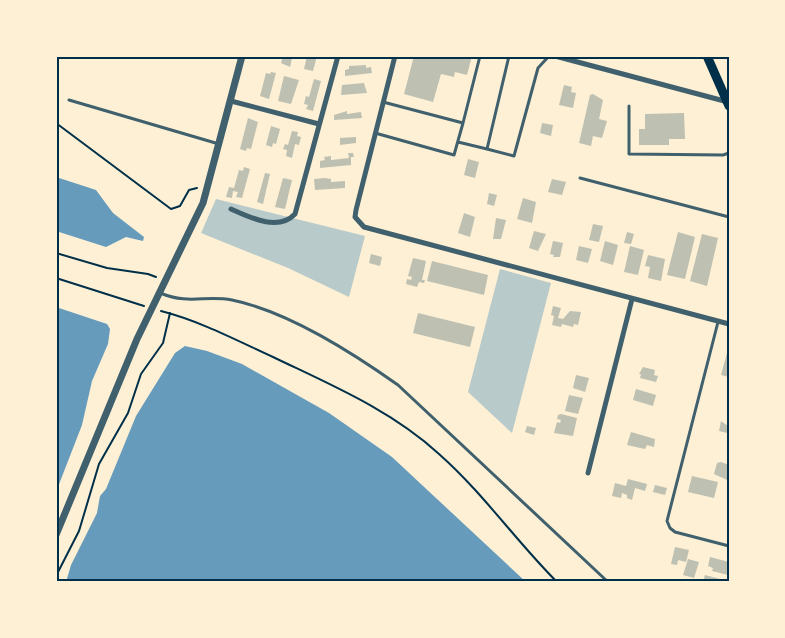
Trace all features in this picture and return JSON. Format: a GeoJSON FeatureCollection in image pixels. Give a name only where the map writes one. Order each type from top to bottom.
{"type":"FeatureCollection","features":[{"type":"Feature","properties":{"kind":"main road"},"geometry":{"type":"LineString","coordinates":[[707,56],[728,103]]}},
{"type":"Feature","properties":{"kind":"street"},"geometry":{"type":"LineString","coordinates":[[56,535],[137,338],[203,204],[242,56]]}},
{"type":"Feature","properties":{"kind":"street"},"geometry":{"type":"LineString","coordinates":[[232,209],[269,222],[286,220],[294,214],[338,56]]}},
{"type":"Feature","properties":{"kind":"street"},"geometry":{"type":"LineString","coordinates":[[395,56],[356,210],[358,222],[364,228],[729,324]]}},
{"type":"Feature","properties":{"kind":"street"},"geometry":{"type":"LineString","coordinates":[[555,56],[728,103]]}},
{"type":"Feature","properties":{"kind":"street"},"geometry":{"type":"LineString","coordinates":[[231,101],[319,124]]}},
{"type":"Feature","properties":{"kind":"street"},"geometry":{"type":"LineString","coordinates":[[588,473],[632,299]]}},
{"type":"Feature","properties":{"kind":"lane"},"geometry":{"type":"LineString","coordinates":[[375,133],[454,155],[480,56]]}},
{"type":"Feature","properties":{"kind":"lane"},"geometry":{"type":"LineString","coordinates":[[487,149],[509,56]]}},
{"type":"Feature","properties":{"kind":"lane"},"geometry":{"type":"LineString","coordinates":[[458,142],[514,156],[538,68],[549,56]]}},
{"type":"Feature","properties":{"kind":"lane"},"geometry":{"type":"LineString","coordinates":[[69,100],[220,144]]}},
{"type":"Feature","properties":{"kind":"lane"},"geometry":{"type":"LineString","coordinates":[[383,102],[463,123]]}},
{"type":"Feature","properties":{"kind":"lane"},"geometry":{"type":"LineString","coordinates":[[630,106],[629,154],[729,153]]}},
{"type":"Feature","properties":{"kind":"lane"},"geometry":{"type":"LineString","coordinates":[[580,178],[729,217]]}},
{"type":"Feature","properties":{"kind":"lane"},"geometry":{"type":"LineString","coordinates":[[160,293],[179,300],[223,299],[257,308],[290,322],[368,364],[398,385],[608,582]]}},
{"type":"Feature","properties":{"kind":"lane"},"geometry":{"type":"LineString","coordinates":[[718,321],[667,521],[670,528],[675,532],[729,546]]}},
{"type":"Feature","properties":{"kind":"path"},"geometry":{"type":"LineString","coordinates":[[56,123],[171,209],[180,206],[189,190],[198,188]]}},
{"type":"Feature","properties":{"kind":"path"},"geometry":{"type":"LineString","coordinates":[[56,253],[107,268],[148,274],[156,277]]}},
{"type":"Feature","properties":{"kind":"path"},"geometry":{"type":"LineString","coordinates":[[56,278],[193,321],[351,394],[415,434],[465,478],[527,551],[557,582]]}},
{"type":"Feature","properties":{"kind":"path"},"geometry":{"type":"LineString","coordinates":[[56,576],[79,531],[99,464],[128,413],[141,374],[163,343],[170,313]]}},
{"type":"Feature","properties":{"kind":"shaded area"},"geometry":{"type":"Polygon","coordinates":[[[216,199],[365,236],[349,297],[288,268],[201,233],[216,199]]]}},
{"type":"Feature","properties":{"kind":"shaded area"},"geometry":{"type":"Polygon","coordinates":[[[500,269],[551,283],[512,433],[468,392],[500,269]]]}},
{"type":"Feature","properties":{"kind":"water"},"geometry":{"type":"Polygon","coordinates":[[[56,177],[96,190],[113,213],[144,237],[143,241],[126,237],[106,247],[56,231],[56,177]]]}},
{"type":"Feature","properties":{"kind":"water"},"geometry":{"type":"Polygon","coordinates":[[[56,307],[107,324],[110,329],[108,344],[92,381],[82,425],[56,492],[56,307]]]}},
{"type":"Feature","properties":{"kind":"water"},"geometry":{"type":"Polygon","coordinates":[[[185,346],[207,351],[242,364],[329,413],[392,457],[526,582],[66,582],[71,565],[97,513],[100,496],[106,489],[136,416],[175,353],[185,346]]]}},
{"type":"Feature","properties":{"kind":"building"},"geometry":{"type":"Polygon","coordinates":[[[283,56],[297,56],[296,59],[292,58],[290,67],[281,63],[283,56]]]}},
{"type":"Feature","properties":{"kind":"building"},"geometry":{"type":"Polygon","coordinates":[[[307,56],[317,56],[313,71],[304,69],[307,56]]]}},
{"type":"Feature","properties":{"kind":"building"},"geometry":{"type":"Polygon","coordinates":[[[414,56],[472,56],[467,75],[455,72],[454,77],[441,74],[433,102],[404,94],[414,56]]]}},
{"type":"Feature","properties":{"kind":"building"},"geometry":{"type":"Polygon","coordinates":[[[366,65],[366,68],[371,67],[372,73],[345,76],[345,70],[349,69],[349,66],[366,65]]]}},
{"type":"Feature","properties":{"kind":"building"},"geometry":{"type":"Polygon","coordinates":[[[271,72],[276,73],[269,99],[260,96],[266,73],[270,74],[271,72]]]}},
{"type":"Feature","properties":{"kind":"building"},"geometry":{"type":"Polygon","coordinates":[[[284,76],[299,80],[291,104],[278,101],[284,76]]]}},
{"type":"Feature","properties":{"kind":"building"},"geometry":{"type":"Polygon","coordinates":[[[314,79],[321,81],[313,111],[306,109],[308,105],[304,104],[306,96],[309,97],[314,79]]]}},
{"type":"Feature","properties":{"kind":"building"},"geometry":{"type":"Polygon","coordinates":[[[364,83],[367,93],[341,95],[342,85],[364,83]]]}},
{"type":"Feature","properties":{"kind":"building"},"geometry":{"type":"Polygon","coordinates":[[[564,85],[572,87],[571,92],[576,93],[573,108],[559,105],[564,85]]]}},
{"type":"Feature","properties":{"kind":"building"},"geometry":{"type":"Polygon","coordinates":[[[593,94],[603,100],[599,119],[607,121],[602,138],[593,136],[591,146],[579,143],[590,95],[593,94]]]}},
{"type":"Feature","properties":{"kind":"building"},"geometry":{"type":"Polygon","coordinates":[[[347,111],[347,114],[361,112],[362,118],[334,120],[334,115],[347,111]]]}},
{"type":"Feature","properties":{"kind":"building"},"geometry":{"type":"Polygon","coordinates":[[[684,113],[685,139],[669,139],[669,145],[639,145],[639,129],[645,129],[645,114],[684,113]]]}},
{"type":"Feature","properties":{"kind":"building"},"geometry":{"type":"Polygon","coordinates":[[[248,118],[258,122],[251,149],[247,148],[246,151],[240,149],[248,118]]]}},
{"type":"Feature","properties":{"kind":"building"},"geometry":{"type":"Polygon","coordinates":[[[542,123],[553,125],[551,136],[540,133],[542,123]]]}},
{"type":"Feature","properties":{"kind":"building"},"geometry":{"type":"Polygon","coordinates":[[[271,126],[280,129],[276,144],[273,143],[272,147],[266,145],[271,126]]]}},
{"type":"Feature","properties":{"kind":"building"},"geometry":{"type":"Polygon","coordinates":[[[292,131],[298,132],[297,136],[301,137],[299,145],[295,144],[292,158],[286,156],[287,150],[283,149],[285,144],[288,145],[292,131]]]}},
{"type":"Feature","properties":{"kind":"building"},"geometry":{"type":"Polygon","coordinates":[[[356,137],[356,143],[340,145],[340,138],[356,137]]]}},
{"type":"Feature","properties":{"kind":"building"},"geometry":{"type":"Polygon","coordinates":[[[348,153],[353,153],[354,157],[351,157],[351,165],[320,168],[320,161],[325,160],[324,157],[331,156],[331,160],[349,158],[348,153]]]}},
{"type":"Feature","properties":{"kind":"building"},"geometry":{"type":"Polygon","coordinates":[[[468,159],[479,162],[475,178],[464,175],[468,159]]]}},
{"type":"Feature","properties":{"kind":"building"},"geometry":{"type":"Polygon","coordinates":[[[244,167],[250,169],[242,198],[236,197],[238,192],[233,191],[232,198],[226,197],[229,187],[234,188],[239,170],[243,171],[244,167]]]}},
{"type":"Feature","properties":{"kind":"building"},"geometry":{"type":"Polygon","coordinates":[[[265,173],[270,174],[263,204],[257,202],[265,173]]]}},
{"type":"Feature","properties":{"kind":"building"},"geometry":{"type":"Polygon","coordinates":[[[283,178],[292,180],[285,209],[275,207],[283,178]]]}},
{"type":"Feature","properties":{"kind":"building"},"geometry":{"type":"Polygon","coordinates":[[[314,179],[331,179],[331,182],[345,181],[345,188],[315,190],[314,179]]]}},
{"type":"Feature","properties":{"kind":"building"},"geometry":{"type":"Polygon","coordinates":[[[552,179],[566,182],[562,195],[548,192],[552,179]]]}},
{"type":"Feature","properties":{"kind":"building"},"geometry":{"type":"Polygon","coordinates":[[[489,193],[497,195],[494,206],[487,204],[489,193]]]}},
{"type":"Feature","properties":{"kind":"building"},"geometry":{"type":"Polygon","coordinates":[[[523,198],[536,202],[532,223],[517,219],[523,198]]]}},
{"type":"Feature","properties":{"kind":"building"},"geometry":{"type":"Polygon","coordinates":[[[464,213],[475,217],[470,237],[458,233],[464,213]]]}},
{"type":"Feature","properties":{"kind":"building"},"geometry":{"type":"Polygon","coordinates":[[[496,218],[506,220],[501,239],[493,239],[496,218]]]}},
{"type":"Feature","properties":{"kind":"building"},"geometry":{"type":"Polygon","coordinates":[[[593,224],[603,226],[599,242],[589,240],[593,224]]]}},
{"type":"Feature","properties":{"kind":"building"},"geometry":{"type":"Polygon","coordinates":[[[534,231],[546,234],[538,251],[529,248],[534,231]]]}},
{"type":"Feature","properties":{"kind":"building"},"geometry":{"type":"Polygon","coordinates":[[[627,232],[634,234],[631,244],[624,243],[627,232]]]}},
{"type":"Feature","properties":{"kind":"building"},"geometry":{"type":"Polygon","coordinates":[[[678,232],[695,237],[685,279],[667,275],[678,232]]]}},
{"type":"Feature","properties":{"kind":"building"},"geometry":{"type":"Polygon","coordinates":[[[702,234],[718,238],[707,286],[690,281],[702,234]]]}},
{"type":"Feature","properties":{"kind":"building"},"geometry":{"type":"Polygon","coordinates":[[[553,241],[563,243],[560,257],[553,257],[554,255],[550,254],[553,241]]]}},
{"type":"Feature","properties":{"kind":"building"},"geometry":{"type":"Polygon","coordinates":[[[605,241],[618,245],[613,265],[600,261],[605,241]]]}},
{"type":"Feature","properties":{"kind":"building"},"geometry":{"type":"Polygon","coordinates":[[[579,246],[592,249],[588,263],[576,260],[579,246]]]}},
{"type":"Feature","properties":{"kind":"building"},"geometry":{"type":"Polygon","coordinates":[[[630,246],[644,250],[638,275],[624,272],[630,246]]]}},
{"type":"Feature","properties":{"kind":"building"},"geometry":{"type":"Polygon","coordinates":[[[371,254],[382,257],[380,266],[369,263],[371,254]]]}},
{"type":"Feature","properties":{"kind":"building"},"geometry":{"type":"Polygon","coordinates":[[[648,255],[665,259],[661,281],[648,278],[650,267],[645,266],[648,255]]]}},
{"type":"Feature","properties":{"kind":"building"},"geometry":{"type":"Polygon","coordinates":[[[413,258],[426,261],[422,280],[425,280],[424,283],[419,282],[417,287],[406,284],[407,279],[411,280],[412,277],[408,276],[413,258]]]}},
{"type":"Feature","properties":{"kind":"building"},"geometry":{"type":"Polygon","coordinates":[[[432,261],[488,275],[484,295],[427,281],[432,261]]]}},
{"type":"Feature","properties":{"kind":"building"},"geometry":{"type":"Polygon","coordinates":[[[553,306],[561,308],[558,318],[563,319],[570,311],[581,312],[578,325],[574,324],[573,327],[562,324],[561,327],[552,325],[554,316],[551,315],[553,306]]]}},
{"type":"Feature","properties":{"kind":"building"},"geometry":{"type":"Polygon","coordinates":[[[418,313],[475,327],[470,347],[413,333],[418,313]]]}},
{"type":"Feature","properties":{"kind":"building"},"geometry":{"type":"Polygon","coordinates":[[[727,353],[729,353],[729,377],[721,375],[727,353]]]}},
{"type":"Feature","properties":{"kind":"building"},"geometry":{"type":"Polygon","coordinates":[[[643,367],[655,370],[654,375],[658,376],[656,382],[640,378],[641,374],[639,374],[643,367]]]}},
{"type":"Feature","properties":{"kind":"building"},"geometry":{"type":"Polygon","coordinates":[[[576,375],[589,378],[585,392],[573,388],[576,375]]]}},
{"type":"Feature","properties":{"kind":"building"},"geometry":{"type":"Polygon","coordinates":[[[636,389],[656,395],[653,406],[633,400],[636,389]]]}},
{"type":"Feature","properties":{"kind":"building"},"geometry":{"type":"Polygon","coordinates":[[[569,395],[583,398],[578,414],[565,411],[569,395]]]}},
{"type":"Feature","properties":{"kind":"building"},"geometry":{"type":"Polygon","coordinates":[[[558,415],[577,418],[573,436],[554,433],[557,422],[560,423],[561,420],[557,419],[558,415]]]}},
{"type":"Feature","properties":{"kind":"building"},"geometry":{"type":"Polygon","coordinates":[[[721,421],[728,426],[727,433],[719,431],[721,421]]]}},
{"type":"Feature","properties":{"kind":"building"},"geometry":{"type":"Polygon","coordinates":[[[527,426],[536,428],[534,435],[525,432],[527,426]]]}},
{"type":"Feature","properties":{"kind":"building"},"geometry":{"type":"Polygon","coordinates":[[[631,432],[655,439],[654,447],[647,445],[645,449],[627,445],[631,432]]]}},
{"type":"Feature","properties":{"kind":"building"},"geometry":{"type":"Polygon","coordinates":[[[721,462],[729,465],[727,480],[714,474],[717,463],[721,462]]]}},
{"type":"Feature","properties":{"kind":"building"},"geometry":{"type":"Polygon","coordinates":[[[692,476],[718,482],[714,498],[688,492],[692,476]]]}},
{"type":"Feature","properties":{"kind":"building"},"geometry":{"type":"Polygon","coordinates":[[[628,479],[647,484],[645,491],[635,488],[632,500],[622,493],[621,498],[612,496],[615,483],[626,486],[628,479]]]}},
{"type":"Feature","properties":{"kind":"building"},"geometry":{"type":"Polygon","coordinates":[[[655,485],[667,488],[665,495],[653,492],[655,485]]]}},
{"type":"Feature","properties":{"kind":"building"},"geometry":{"type":"Polygon","coordinates":[[[675,547],[689,550],[686,562],[678,560],[677,565],[671,564],[675,547]]]}},
{"type":"Feature","properties":{"kind":"building"},"geometry":{"type":"Polygon","coordinates":[[[710,557],[729,562],[728,575],[712,571],[713,568],[708,566],[710,557]]]}},
{"type":"Feature","properties":{"kind":"building"},"geometry":{"type":"Polygon","coordinates":[[[688,559],[699,562],[694,578],[683,575],[688,559]]]}},
{"type":"Feature","properties":{"kind":"building"},"geometry":{"type":"Polygon","coordinates":[[[705,575],[724,580],[724,582],[703,582],[705,575]]]}}]}
